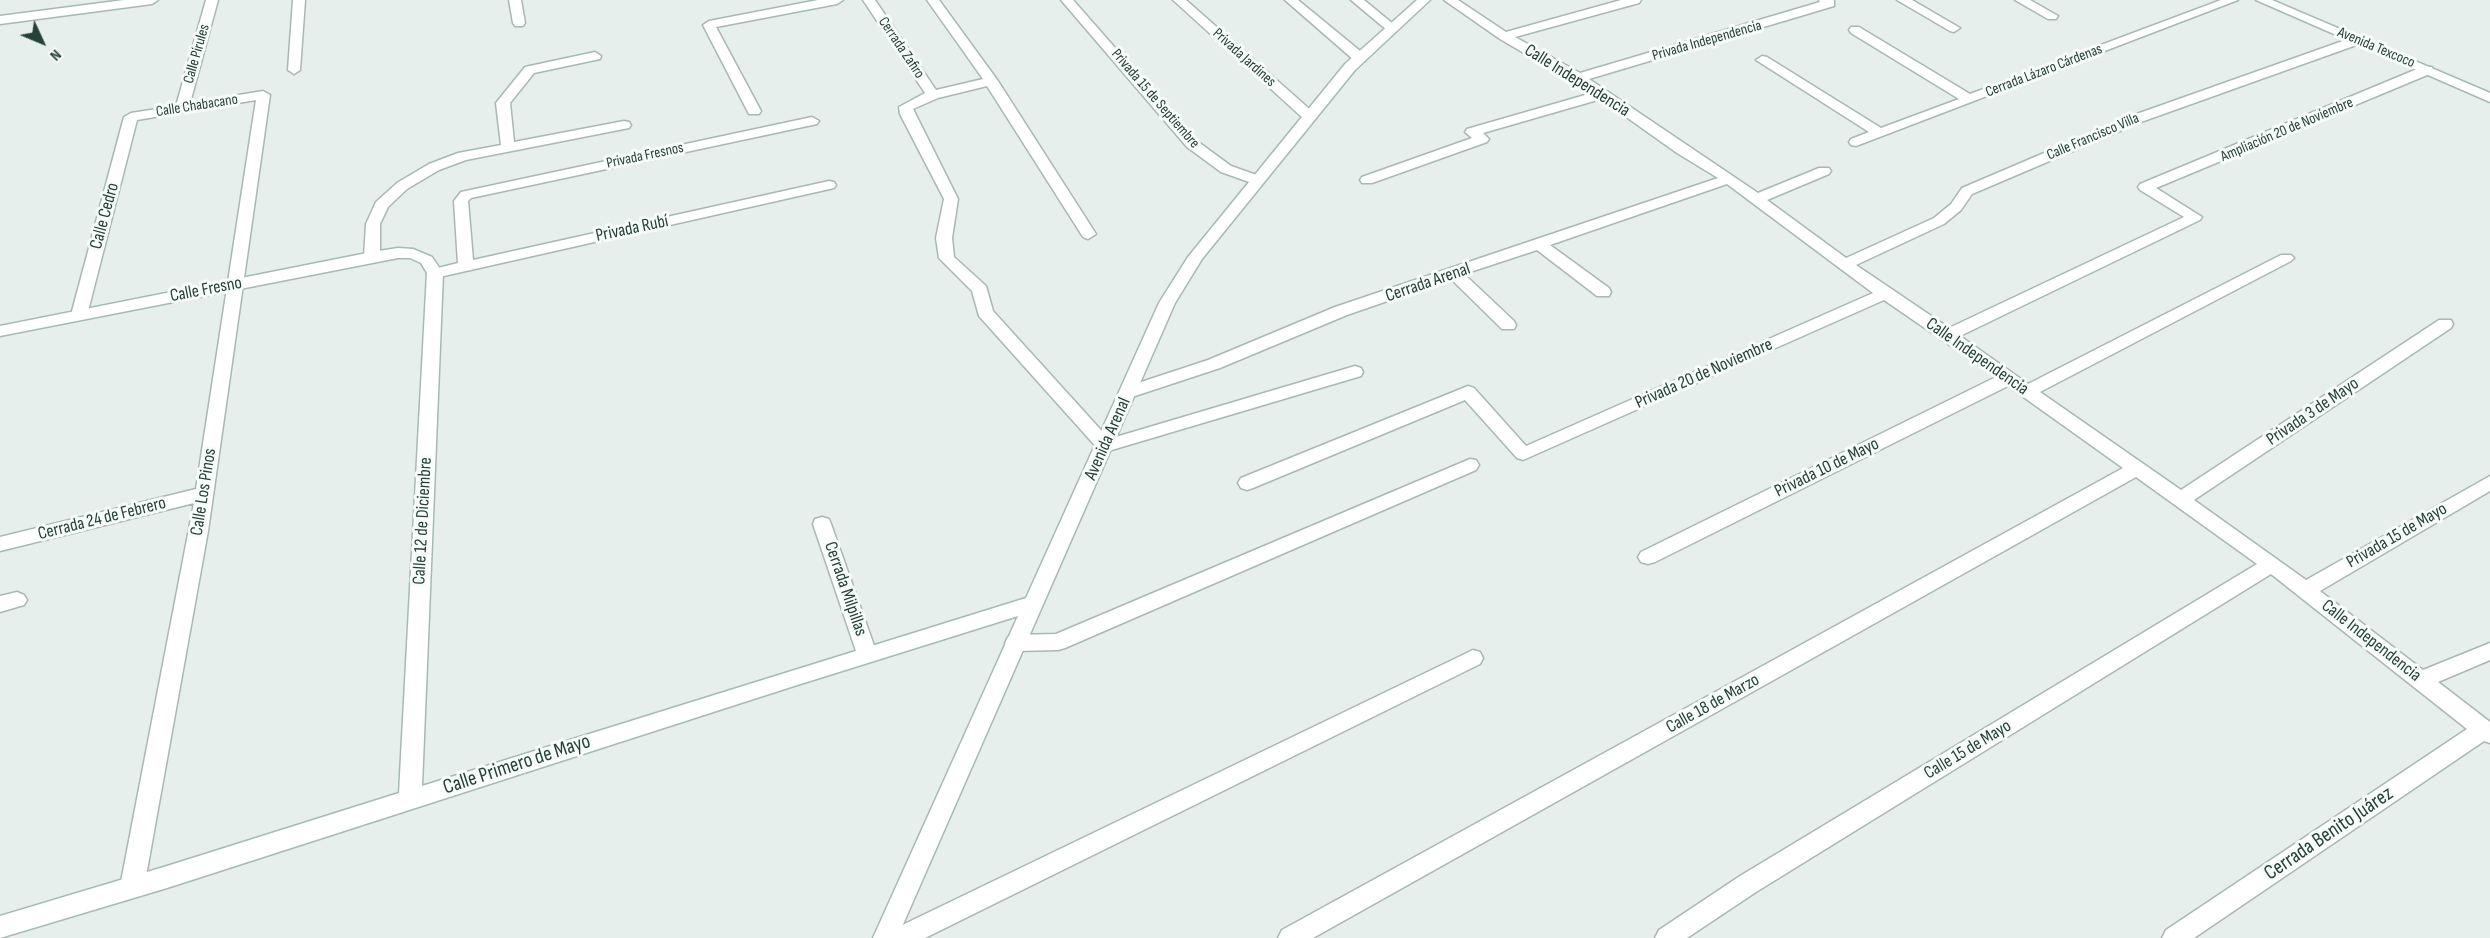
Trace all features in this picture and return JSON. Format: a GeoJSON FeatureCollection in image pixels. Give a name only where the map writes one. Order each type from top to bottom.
{"type":"FeatureCollection","features":[{"type":"Feature","properties":{"kind":"street"},"geometry":{"type":"LineString","coordinates":[[0,20],[152,0]]}},
{"type":"Feature","properties":{"kind":"street","name":"Calle Pirules"},"geometry":{"type":"LineString","coordinates":[[182,107],[212,0]]}},
{"type":"Feature","properties":{"kind":"street"},"geometry":{"type":"LineString","coordinates":[[294,70],[299,0]]}},
{"type":"Feature","properties":{"kind":"street"},"geometry":{"type":"LineString","coordinates":[[515,0],[519,23]]}},
{"type":"Feature","properties":{"kind":"street"},"geometry":{"type":"LineString","coordinates":[[754,111],[709,25],[837,0]]}},
{"type":"Feature","properties":{"kind":"street","name":"Cerrada Zafiro"},"geometry":{"type":"LineString","coordinates":[[869,0],[933,96]]}},
{"type":"Feature","properties":{"kind":"street"},"geometry":{"type":"LineString","coordinates":[[933,0],[991,81],[1088,234]]}},
{"type":"Feature","properties":{"kind":"street","name":"Privada 15 de Septiembre"},"geometry":{"type":"LineString","coordinates":[[1067,0],[1192,144],[1226,169],[1257,180]]}},
{"type":"Feature","properties":{"kind":"street","name":"Privada Jardines"},"geometry":{"type":"LineString","coordinates":[[1179,0],[1309,116]]}},
{"type":"Feature","properties":{"kind":"street"},"geometry":{"type":"LineString","coordinates":[[1291,0],[1360,58]]}},
{"type":"Feature","properties":{"kind":"street"},"geometry":{"type":"LineString","coordinates":[[1357,0],[1392,28]]}},
{"type":"Feature","properties":{"kind":"street","name":"Avenida Arenal"},"geometry":{"type":"LineString","coordinates":[[885,938],[1167,303],[1196,257],[1309,116],[1360,58],[1424,0]]}},
{"type":"Feature","properties":{"kind":"street","name":"Calle Independencia"},"geometry":{"type":"LineString","coordinates":[[1450,0],[1504,36],[1579,78],[1601,95],[1730,179],[1885,294],[2182,499],[2272,564],[2487,732]]}},
{"type":"Feature","properties":{"kind":"street"},"geometry":{"type":"LineString","coordinates":[[1504,36],[1635,0]]}},
{"type":"Feature","properties":{"kind":"street","name":"Privada Independencia"},"geometry":{"type":"LineString","coordinates":[[1579,78],[1830,3],[1825,0]]}},
{"type":"Feature","properties":{"kind":"street"},"geometry":{"type":"LineString","coordinates":[[1903,0],[1954,28]]}},
{"type":"Feature","properties":{"kind":"street"},"geometry":{"type":"LineString","coordinates":[[2021,0],[2052,16]]}},
{"type":"Feature","properties":{"kind":"street","name":"Cerrada Lázaro Cárdenas"},"geometry":{"type":"LineString","coordinates":[[1856,142],[2232,0]]}},
{"type":"Feature","properties":{"kind":"street","name":"Avenida Texcoco"},"geometry":{"type":"LineString","coordinates":[[2262,0],[2490,98]]}},
{"type":"Feature","properties":{"kind":"street"},"geometry":{"type":"LineString","coordinates":[[1855,30],[1969,99]]}},
{"type":"Feature","properties":{"kind":"street","name":"Calle Francisco Villa"},"geometry":{"type":"LineString","coordinates":[[1845,264],[1939,220],[1956,207],[1967,191],[2136,118],[2358,40]]}},
{"type":"Feature","properties":{"kind":"street"},"geometry":{"type":"LineString","coordinates":[[508,147],[503,103],[531,70],[595,56]]}},
{"type":"Feature","properties":{"kind":"street"},"geometry":{"type":"LineString","coordinates":[[1761,60],[1880,133]]}},
{"type":"Feature","properties":{"kind":"street","name":"Ampliación 20 de Noviembre"},"geometry":{"type":"LineString","coordinates":[[1948,336],[2195,217],[2145,187],[2427,70]]}},
{"type":"Feature","properties":{"kind":"street"},"geometry":{"type":"LineString","coordinates":[[991,81],[933,96],[906,107],[907,114],[951,199],[944,238],[947,258],[980,289],[985,312],[1105,446],[1355,372]]}},
{"type":"Feature","properties":{"kind":"street","name":"Calle Chabacano"},"geometry":{"type":"LineString","coordinates":[[131,117],[263,95]]}},
{"type":"Feature","properties":{"kind":"street","name":"Calle Los Pinos"},"geometry":{"type":"LineString","coordinates":[[132,887],[204,494],[236,284],[246,193],[263,95]]}},
{"type":"Feature","properties":{"kind":"street"},"geometry":{"type":"LineString","coordinates":[[1367,180],[1482,139],[1472,132],[1601,95]]}},
{"type":"Feature","properties":{"kind":"street","name":"Calle Cedro"},"geometry":{"type":"LineString","coordinates":[[79,315],[131,117]]}},
{"type":"Feature","properties":{"kind":"street","name":"Privada Fresnos"},"geometry":{"type":"LineString","coordinates":[[466,265],[461,201],[466,195],[812,121]]}},
{"type":"Feature","properties":{"kind":"street"},"geometry":{"type":"LineString","coordinates":[[372,257],[373,224],[381,205],[402,186],[434,167],[463,156],[624,124]]}},
{"type":"Feature","properties":{"kind":"street"},"geometry":{"type":"LineString","coordinates":[[1756,198],[1824,171]]}},
{"type":"Feature","properties":{"kind":"street","name":"Cerrada Arenal"},"geometry":{"type":"LineString","coordinates":[[1129,392],[1214,364],[1341,312],[1730,179]]}},
{"type":"Feature","properties":{"kind":"street","name":"Privada Rubí"},"geometry":{"type":"LineString","coordinates":[[435,273],[829,185]]}},
{"type":"Feature","properties":{"kind":"street"},"geometry":{"type":"LineString","coordinates":[[1539,244],[1603,292]]}},
{"type":"Feature","properties":{"kind":"street","name":"Calle Fresno"},"geometry":{"type":"LineString","coordinates":[[0,331],[398,253],[413,254],[427,260],[435,273]]}},
{"type":"Feature","properties":{"kind":"street"},"geometry":{"type":"LineString","coordinates":[[2026,392],[2286,258]]}},
{"type":"Feature","properties":{"kind":"street","name":"Calle 12 de Diciembre"},"geometry":{"type":"LineString","coordinates":[[410,800],[435,273]]}},
{"type":"Feature","properties":{"kind":"street"},"geometry":{"type":"LineString","coordinates":[[1455,274],[1508,325]]}},
{"type":"Feature","properties":{"kind":"street","name":"Privada 20 de Noviembre"},"geometry":{"type":"LineString","coordinates":[[1246,483],[1468,392],[1523,454],[1885,294]]}},
{"type":"Feature","properties":{"kind":"street","name":"Privada 3 de Mayo"},"geometry":{"type":"LineString","coordinates":[[2182,499],[2445,324]]}},
{"type":"Feature","properties":{"kind":"street","name":"Privada 10 de Mayo"},"geometry":{"type":"LineString","coordinates":[[1648,557],[2007,379]]}},
{"type":"Feature","properties":{"kind":"street"},"geometry":{"type":"LineString","coordinates":[[1015,643],[1058,642],[1470,465]]}},
{"type":"Feature","properties":{"kind":"street","name":"Calle 18 de Marzo"},"geometry":{"type":"LineString","coordinates":[[1290,938],[2136,469]]}},
{"type":"Feature","properties":{"kind":"street","name":"Privada 15 de Mayo"},"geometry":{"type":"LineString","coordinates":[[2305,590],[2490,483]]}},
{"type":"Feature","properties":{"kind":"street","name":"Cerrada 24 de Febrero"},"geometry":{"type":"LineString","coordinates":[[0,544],[204,494]]}},
{"type":"Feature","properties":{"kind":"street","name":"Cerrada Milpillas"},"geometry":{"type":"LineString","coordinates":[[822,524],[867,654]]}},
{"type":"Feature","properties":{"kind":"street","name":"Calle 15 de Mayo"},"geometry":{"type":"LineString","coordinates":[[1667,938],[1748,884],[2272,564]]}},
{"type":"Feature","properties":{"kind":"street","name":"Calle Primero de Mayo"},"geometry":{"type":"LineString","coordinates":[[0,927],[410,800],[867,654],[1033,604]]}},
{"type":"Feature","properties":{"kind":"street"},"geometry":{"type":"LineString","coordinates":[[2421,680],[2490,651]]}},
{"type":"Feature","properties":{"kind":"street"},"geometry":{"type":"LineString","coordinates":[[900,938],[1473,658]]}},
{"type":"Feature","properties":{"kind":"street","name":"Cerrada Benito Juárez"},"geometry":{"type":"LineString","coordinates":[[2174,938],[2487,732]]}}]}
